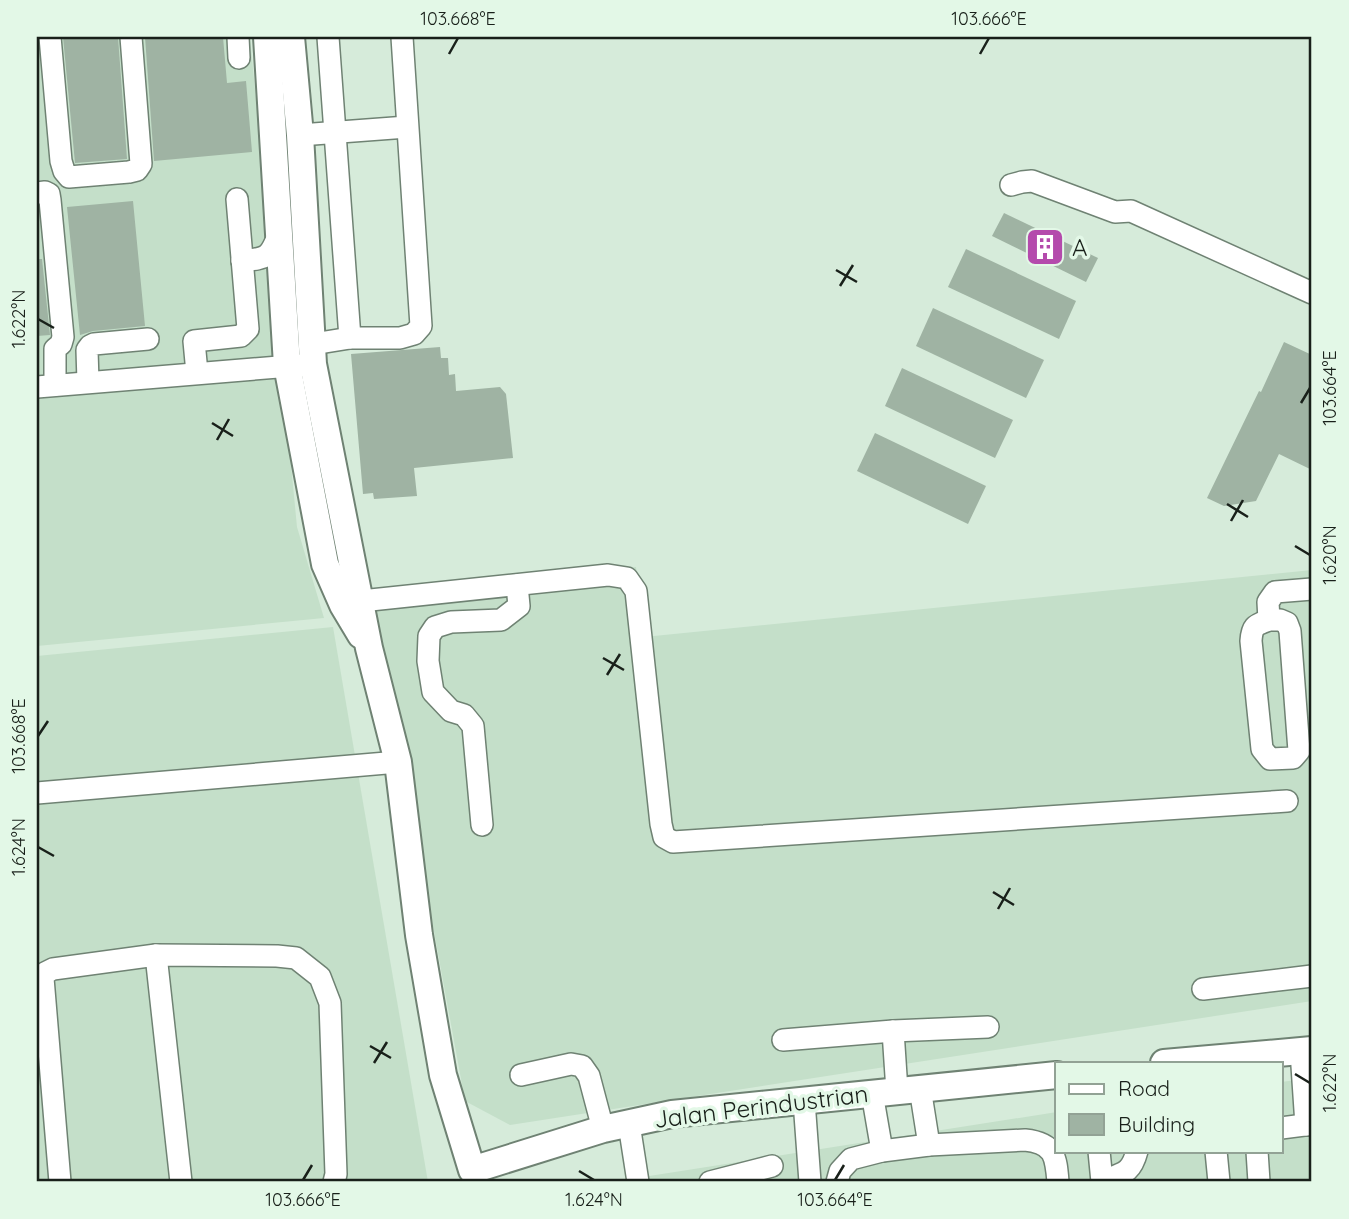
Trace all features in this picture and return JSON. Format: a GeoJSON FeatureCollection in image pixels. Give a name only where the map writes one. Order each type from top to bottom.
{"type":"FeatureCollection","features":[{"type":"Feature","properties":{"kind":"main road"},"geometry":{"type":"LineString","coordinates":[[267,37],[279,234],[305,358]]}},
{"type":"Feature","properties":{"kind":"main road"},"geometry":{"type":"LineString","coordinates":[[292,37],[300,135],[305,358],[325,564],[352,603],[369,648],[398,762],[419,935],[443,1075],[473,1176]]}},
{"type":"Feature","properties":{"kind":"main road"},"geometry":{"type":"LineString","coordinates":[[1176,1062],[1307,1051]]}},
{"type":"Feature","properties":{"kind":"main road","name":"Jalan Perindustrian"},"geometry":{"type":"LineString","coordinates":[[473,1176],[603,1129],[671,1114],[1055,1076]]}},
{"type":"Feature","properties":{"kind":"street"},"geometry":{"type":"LineString","coordinates":[[50,37],[61,161],[69,177],[129,172],[137,170],[141,164],[131,37]]}},
{"type":"Feature","properties":{"kind":"street"},"geometry":{"type":"LineString","coordinates":[[238,37],[239,58]]}},
{"type":"Feature","properties":{"kind":"street"},"geometry":{"type":"LineString","coordinates":[[328,37],[350,338]]}},
{"type":"Feature","properties":{"kind":"street"},"geometry":{"type":"LineString","coordinates":[[37,192],[49,194],[63,337],[61,344],[46,350],[46,386],[197,373],[305,358],[350,338],[400,338],[414,334],[421,326],[402,37]]}},
{"type":"Feature","properties":{"kind":"street"},"geometry":{"type":"LineString","coordinates":[[300,135],[407,127]]}},
{"type":"Feature","properties":{"kind":"street"},"geometry":{"type":"LineString","coordinates":[[1011,185],[1032,181],[1115,212],[1131,211],[1312,293]]}},
{"type":"Feature","properties":{"kind":"street"},"geometry":{"type":"LineString","coordinates":[[197,373],[194,341],[241,336],[248,329],[237,199]]}},
{"type":"Feature","properties":{"kind":"street"},"geometry":{"type":"LineString","coordinates":[[242,261],[264,259],[271,252],[279,234]]}},
{"type":"Feature","properties":{"kind":"street"},"geometry":{"type":"LineString","coordinates":[[88,382],[87,350],[90,346],[148,339]]}},
{"type":"Feature","properties":{"kind":"street"},"geometry":{"type":"LineString","coordinates":[[352,603],[608,575],[627,578],[636,591],[661,824],[664,837],[673,842],[1287,801]]}},
{"type":"Feature","properties":{"kind":"street"},"geometry":{"type":"LineString","coordinates":[[482,825],[473,726],[464,715],[451,712],[433,692],[428,661],[429,636],[435,627],[452,622],[501,620],[519,606],[517,584]]}},
{"type":"Feature","properties":{"kind":"street"},"geometry":{"type":"LineString","coordinates":[[1269,620],[1268,601],[1275,592],[1312,589]]}},
{"type":"Feature","properties":{"kind":"street"},"geometry":{"type":"LineString","coordinates":[[1269,620],[1287,623],[1290,631],[1299,751],[1293,758],[1270,759],[1262,749],[1251,640],[1256,626],[1269,620]]}},
{"type":"Feature","properties":{"kind":"street"},"geometry":{"type":"LineString","coordinates":[[37,793],[398,762]]}},
{"type":"Feature","properties":{"kind":"street"},"geometry":{"type":"LineString","coordinates":[[156,955],[181,1182]]}},
{"type":"Feature","properties":{"kind":"street"},"geometry":{"type":"LineString","coordinates":[[60,1182],[43,978],[45,973],[53,969],[156,955],[296,958],[320,977],[330,1003],[336,1174],[334,1182]]}},
{"type":"Feature","properties":{"kind":"street"},"geometry":{"type":"LineString","coordinates":[[1203,989],[1312,976]]}},
{"type":"Feature","properties":{"kind":"street"},"geometry":{"type":"LineString","coordinates":[[783,1040],[988,1027]]}},
{"type":"Feature","properties":{"kind":"street"},"geometry":{"type":"LineString","coordinates":[[882,1151],[897,1090],[893,1031]]}},
{"type":"Feature","properties":{"kind":"street"},"geometry":{"type":"LineString","coordinates":[[1282,1128],[1309,1125],[1307,1051]]}},
{"type":"Feature","properties":{"kind":"street"},"geometry":{"type":"LineString","coordinates":[[521,1075],[571,1064],[582,1066],[589,1076],[603,1129]]}},
{"type":"Feature","properties":{"kind":"street"},"geometry":{"type":"LineString","coordinates":[[897,1090],[929,1145]]}},
{"type":"Feature","properties":{"kind":"street"},"geometry":{"type":"LineString","coordinates":[[804,1101],[810,1182]]}},
{"type":"Feature","properties":{"kind":"street"},"geometry":{"type":"LineString","coordinates":[[629,1124],[638,1182]]}},
{"type":"Feature","properties":{"kind":"street"},"geometry":{"type":"LineString","coordinates":[[837,1182],[840,1171],[851,1159],[882,1151],[929,1145],[1034,1141],[1048,1147],[1056,1159],[1058,1182]]}},
{"type":"Feature","properties":{"kind":"street"},"geometry":{"type":"LineString","coordinates":[[1099,1152],[1102,1182],[1132,1167],[1137,1152]]}},
{"type":"Feature","properties":{"kind":"street"},"geometry":{"type":"LineString","coordinates":[[1216,1152],[1219,1182]]}},
{"type":"Feature","properties":{"kind":"street"},"geometry":{"type":"LineString","coordinates":[[1257,1152],[1259,1182]]}},
{"type":"Feature","properties":{"kind":"street"},"geometry":{"type":"LineString","coordinates":[[710,1182],[772,1166]]}},
{"type":"Feature","properties":{"kind":"shaded area"},"geometry":{"type":"Polygon","coordinates":[[[37,37],[250,37],[297,527],[324,618],[37,646],[37,37]]]}},
{"type":"Feature","properties":{"kind":"shaded area"},"geometry":{"type":"Polygon","coordinates":[[[636,567],[644,637],[1312,570],[1312,1001],[510,1125],[465,1101],[373,598],[636,567]]]}},
{"type":"Feature","properties":{"kind":"shaded area"},"geometry":{"type":"Polygon","coordinates":[[[333,627],[428,1182],[37,1182],[37,656],[333,627]]]}},
{"type":"Feature","properties":{"kind":"shaded area"},"geometry":{"type":"Polygon","coordinates":[[[1312,1078],[1312,1182],[611,1182],[1055,1112],[1055,1152],[1282,1152],[1282,1082],[1312,1078]]]}},
{"type":"Feature","properties":{"kind":"building"},"geometry":{"type":"Polygon","coordinates":[[[63,37],[118,37],[127,159],[75,163],[63,37]]]}},
{"type":"Feature","properties":{"kind":"building"},"geometry":{"type":"Polygon","coordinates":[[[145,37],[223,37],[227,83],[246,81],[252,152],[154,161],[145,37]]]}},
{"type":"Feature","properties":{"kind":"building"},"geometry":{"type":"Polygon","coordinates":[[[133,201],[145,326],[93,331],[80,335],[67,207],[133,201]]]}},
{"type":"Feature","properties":{"kind":"building","name":"A"},"geometry":{"type":"Polygon","coordinates":[[[1004,213],[1098,258],[1086,282],[992,236],[1004,213]]]}},
{"type":"Feature","properties":{"kind":"building"},"geometry":{"type":"Polygon","coordinates":[[[966,249],[1076,301],[1059,339],[948,287],[966,249]]]}},
{"type":"Feature","properties":{"kind":"building"},"geometry":{"type":"Polygon","coordinates":[[[37,259],[42,259],[50,335],[37,336],[37,259]]]}},
{"type":"Feature","properties":{"kind":"building"},"geometry":{"type":"Polygon","coordinates":[[[933,308],[1044,360],[1026,398],[916,346],[933,308]]]}},
{"type":"Feature","properties":{"kind":"building"},"geometry":{"type":"Polygon","coordinates":[[[1284,342],[1312,355],[1312,470],[1279,454],[1256,501],[1224,506],[1207,498],[1284,342]]]}},
{"type":"Feature","properties":{"kind":"building"},"geometry":{"type":"Polygon","coordinates":[[[440,347],[441,358],[448,358],[449,375],[455,374],[456,391],[500,387],[506,394],[513,458],[414,468],[417,496],[374,499],[373,493],[363,494],[351,354],[440,347]]]}},
{"type":"Feature","properties":{"kind":"building"},"geometry":{"type":"Polygon","coordinates":[[[902,368],[1013,420],[995,458],[885,406],[902,368]]]}},
{"type":"Feature","properties":{"kind":"building"},"geometry":{"type":"Polygon","coordinates":[[[875,433],[986,486],[968,524],[857,471],[875,433]]]}},
{"type":"Feature","properties":{"kind":"place","name":"A"},"geometry":{"type":"Point","coordinates":[1045,247]}}]}
